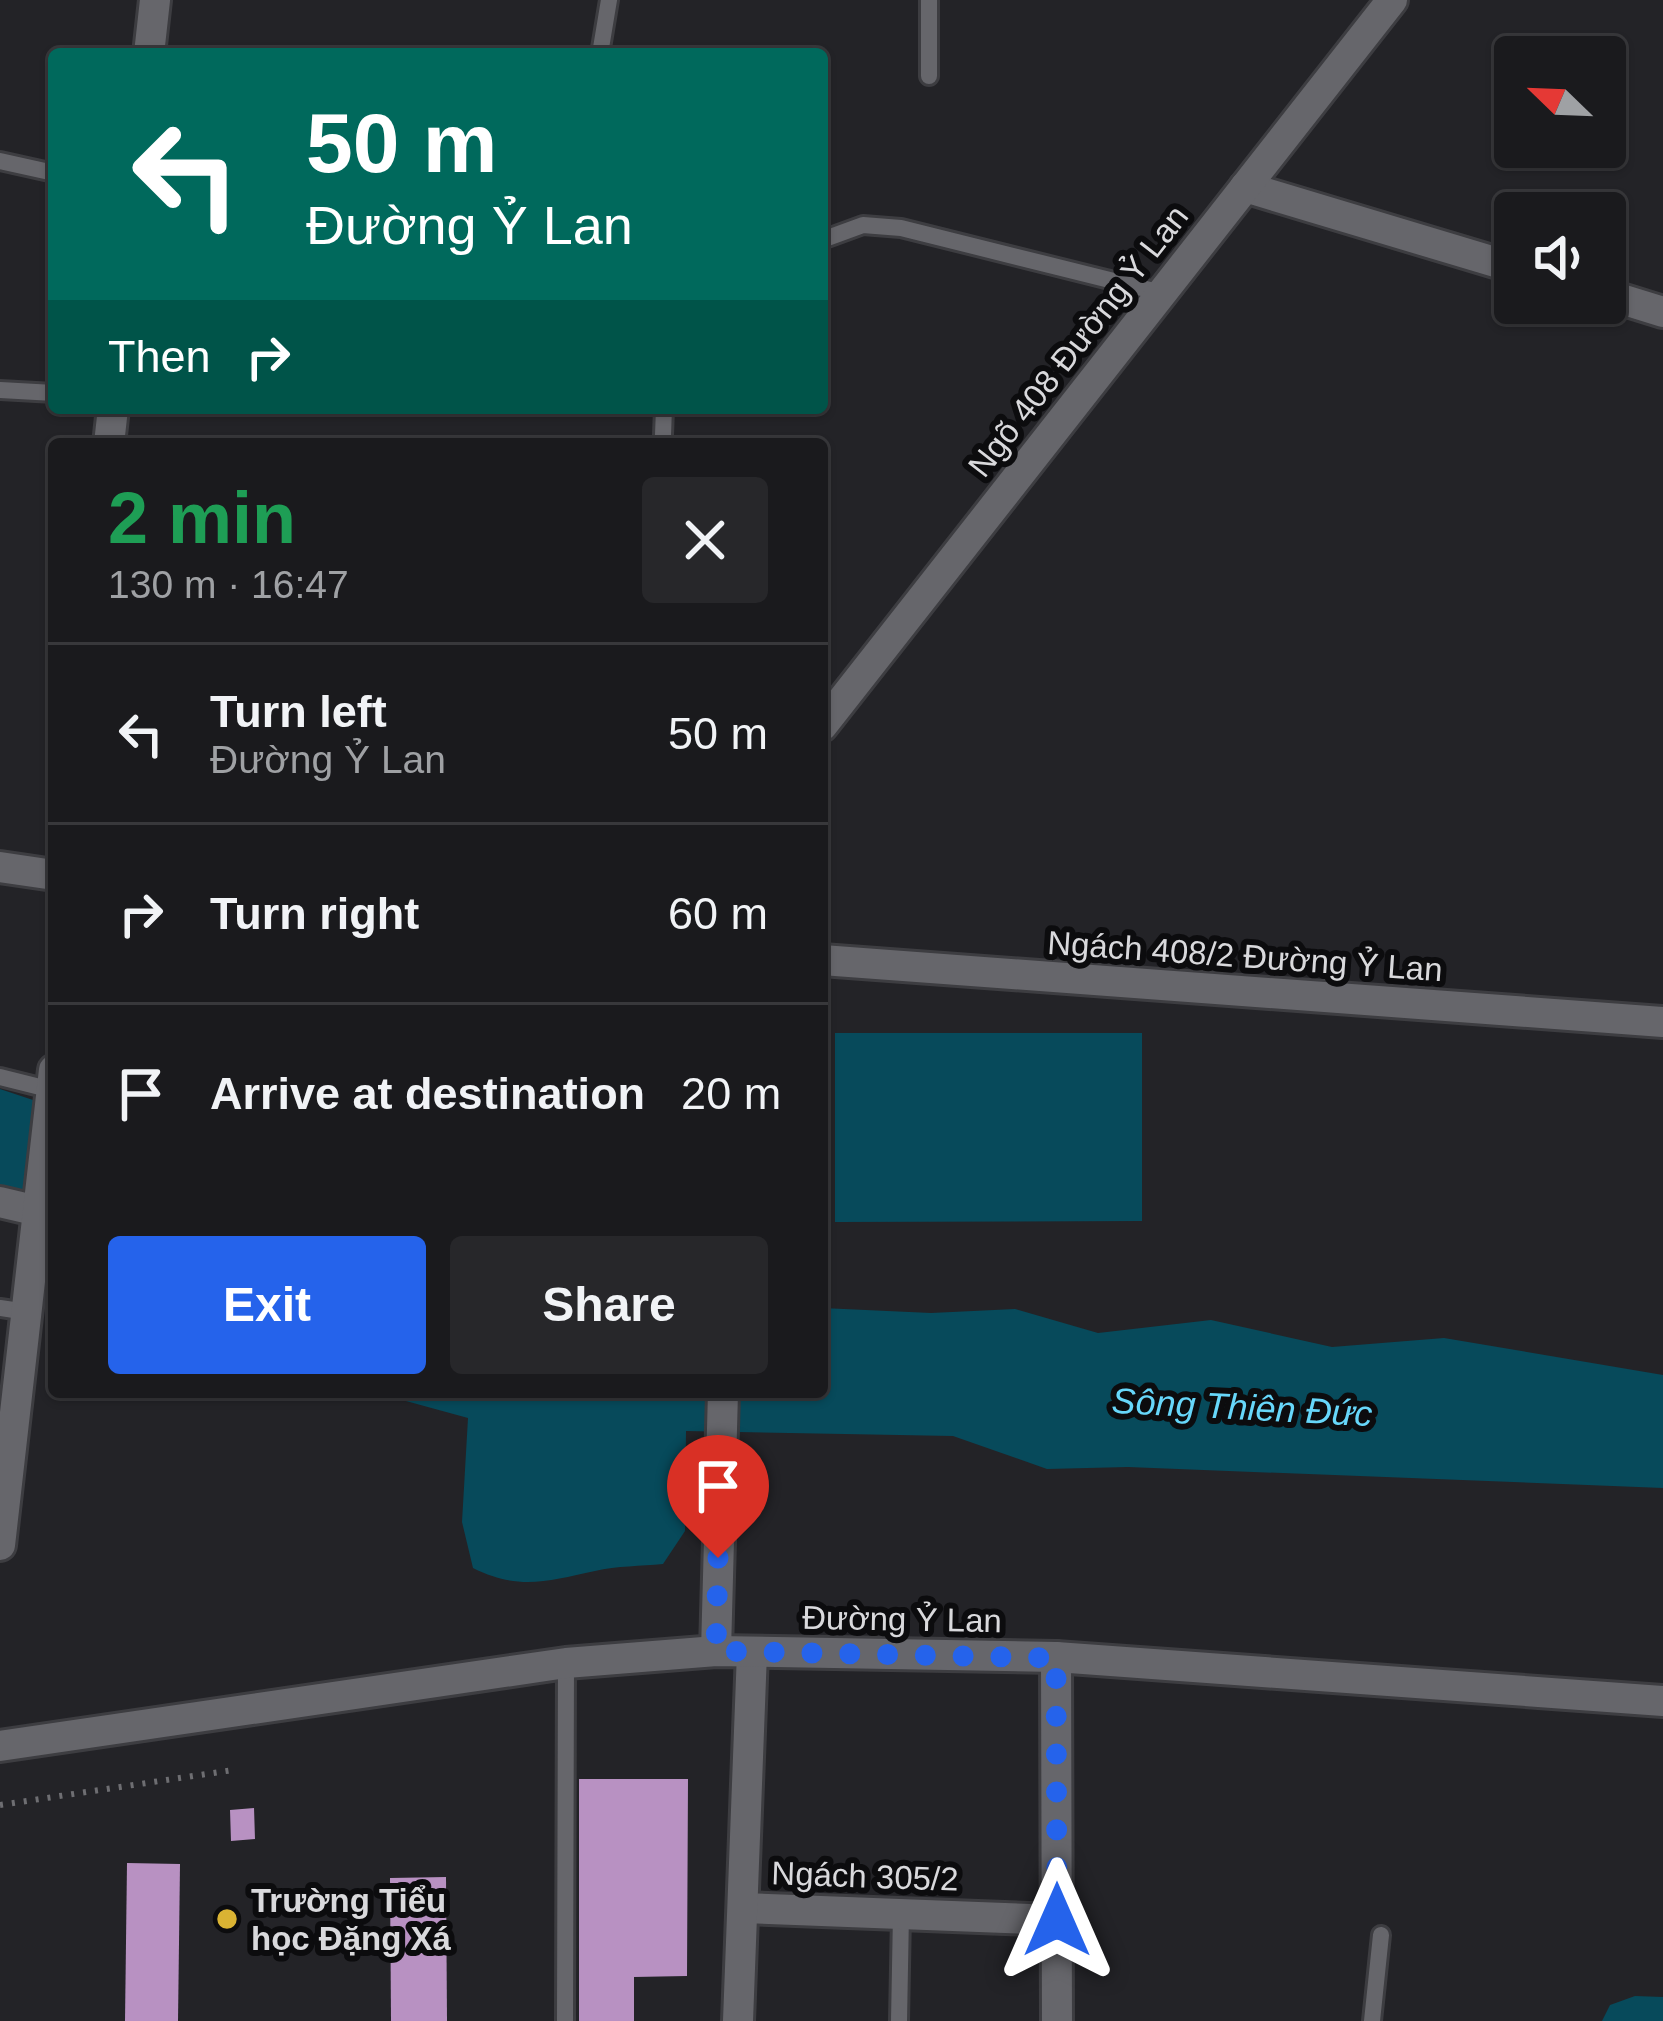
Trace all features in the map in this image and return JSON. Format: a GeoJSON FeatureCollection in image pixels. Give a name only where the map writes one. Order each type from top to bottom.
{"type":"FeatureCollection","features":[{"type":"Feature","properties":{"kind":"street"},"geometry":{"type":"LineString","coordinates":[[150,48],[155,0]]}},
{"type":"Feature","properties":{"kind":"street","name":"Ngõ 408 Đường Ỷ Lan"},"geometry":{"type":"LineString","coordinates":[[828,718],[1392,0]]}},
{"type":"Feature","properties":{"kind":"street"},"geometry":{"type":"LineString","coordinates":[[1245,187],[1494,262]]}},
{"type":"Feature","properties":{"kind":"street"},"geometry":{"type":"LineString","coordinates":[[1626,301],[1663,312]]}},
{"type":"Feature","properties":{"kind":"street"},"geometry":{"type":"LineString","coordinates":[[0,867],[48,873]]}},
{"type":"Feature","properties":{"kind":"street","name":"Ngách 408/2 Đường Ỷ Lan"},"geometry":{"type":"LineString","coordinates":[[828,960],[1663,1022]]}},
{"type":"Feature","properties":{"kind":"street"},"geometry":{"type":"LineString","coordinates":[[0,1546],[13,1310],[38,1211],[48,1124]]}},
{"type":"Feature","properties":{"kind":"street"},"geometry":{"type":"LineString","coordinates":[[0,1202],[38,1211]]}},
{"type":"Feature","properties":{"kind":"street"},"geometry":{"type":"LineString","coordinates":[[716,1651],[723,1398]]}},
{"type":"Feature","properties":{"kind":"street","name":"Đường Ỷ Lan"},"geometry":{"type":"LineString","coordinates":[[0,1746],[566,1663],[716,1651],[1056,1658],[1663,1701]]}},
{"type":"Feature","properties":{"kind":"street"},"geometry":{"type":"LineString","coordinates":[[738,2021],[752,1652]]}},
{"type":"Feature","properties":{"kind":"street"},"geometry":{"type":"LineString","coordinates":[[1056,1658],[1057,2021]]}},
{"type":"Feature","properties":{"kind":"street","name":"Ngách 305/2"},"geometry":{"type":"LineString","coordinates":[[742,1908],[1057,1920]]}},
{"type":"Feature","properties":{"kind":"lane"},"geometry":{"type":"LineString","coordinates":[[600,48],[609,0]]}},
{"type":"Feature","properties":{"kind":"lane"},"geometry":{"type":"LineString","coordinates":[[929,0],[929,76]]}},
{"type":"Feature","properties":{"kind":"lane"},"geometry":{"type":"LineString","coordinates":[[0,161],[48,171]]}},
{"type":"Feature","properties":{"kind":"lane"},"geometry":{"type":"LineString","coordinates":[[828,238],[862,225],[901,228],[1162,293]]}},
{"type":"Feature","properties":{"kind":"lane"},"geometry":{"type":"LineString","coordinates":[[0,390],[48,393]]}},
{"type":"Feature","properties":{"kind":"lane"},"geometry":{"type":"LineString","coordinates":[[663,434],[664,414]]}},
{"type":"Feature","properties":{"kind":"lane"},"geometry":{"type":"LineString","coordinates":[[0,1077],[48,1080]]}},
{"type":"Feature","properties":{"kind":"lane"},"geometry":{"type":"LineString","coordinates":[[565,2021],[566,1663]]}},
{"type":"Feature","properties":{"kind":"lane"},"geometry":{"type":"LineString","coordinates":[[899,2021],[901,1914]]}},
{"type":"Feature","properties":{"kind":"lane"},"geometry":{"type":"LineString","coordinates":[[1372,2021],[1381,1935]]}},
{"type":"Feature","properties":{"kind":"path"},"geometry":{"type":"LineString","coordinates":[[0,1805],[233,1770]]}},
{"type":"Feature","properties":{"kind":"water"},"geometry":{"type":"Polygon","coordinates":[[[835,1033],[1142,1033],[1142,1221],[835,1222],[835,1033]]]}},
{"type":"Feature","properties":{"kind":"water"},"geometry":{"type":"Polygon","coordinates":[[[0,1089],[48,1105],[48,1199],[0,1187],[0,1089]]]}},
{"type":"Feature","properties":{"kind":"water","name":"Sông Thiên Đức"},"geometry":{"type":"Polygon","coordinates":[[[828,1308],[931,1313],[1015,1309],[1098,1333],[1211,1320],[1332,1347],[1444,1338],[1663,1375],[1663,1488],[1128,1467],[1047,1469],[953,1436],[686,1431],[685,1531],[663,1564],[519,1582],[473,1568],[462,1522],[468,1418],[395,1398],[828,1398],[828,1308]]]}},
{"type":"Feature","properties":{"kind":"water"},"geometry":{"type":"Polygon","coordinates":[[[1635,1996],[1663,1997],[1663,2021],[1602,2021],[1610,2005],[1635,1996]]]}},
{"type":"Feature","properties":{"kind":"building"},"geometry":{"type":"Polygon","coordinates":[[[579,1779],[688,1779],[687,1976],[634,1977],[634,2021],[579,2021],[579,1779]]]}},
{"type":"Feature","properties":{"kind":"building"},"geometry":{"type":"Polygon","coordinates":[[[254,1808],[255,1839],[231,1841],[230,1810],[254,1808]]]}},
{"type":"Feature","properties":{"kind":"building"},"geometry":{"type":"Polygon","coordinates":[[[127,1863],[180,1864],[178,2021],[125,2021],[127,1863]]]}},
{"type":"Feature","properties":{"kind":"building"},"geometry":{"type":"Polygon","coordinates":[[[446,1877],[447,2021],[391,2021],[390,1878],[446,1877]]]}},
{"type":"Feature","properties":{"kind":"place","name":"Trường Tiểu học Đặng Xá"},"geometry":{"type":"Point","coordinates":[227,1919]}},
{"type":"Feature","properties":{"kind":"route"},"geometry":{"type":"LineString","coordinates":[[718,1558],[716,1651],[1056,1658],[1057,1920]]}}]}
